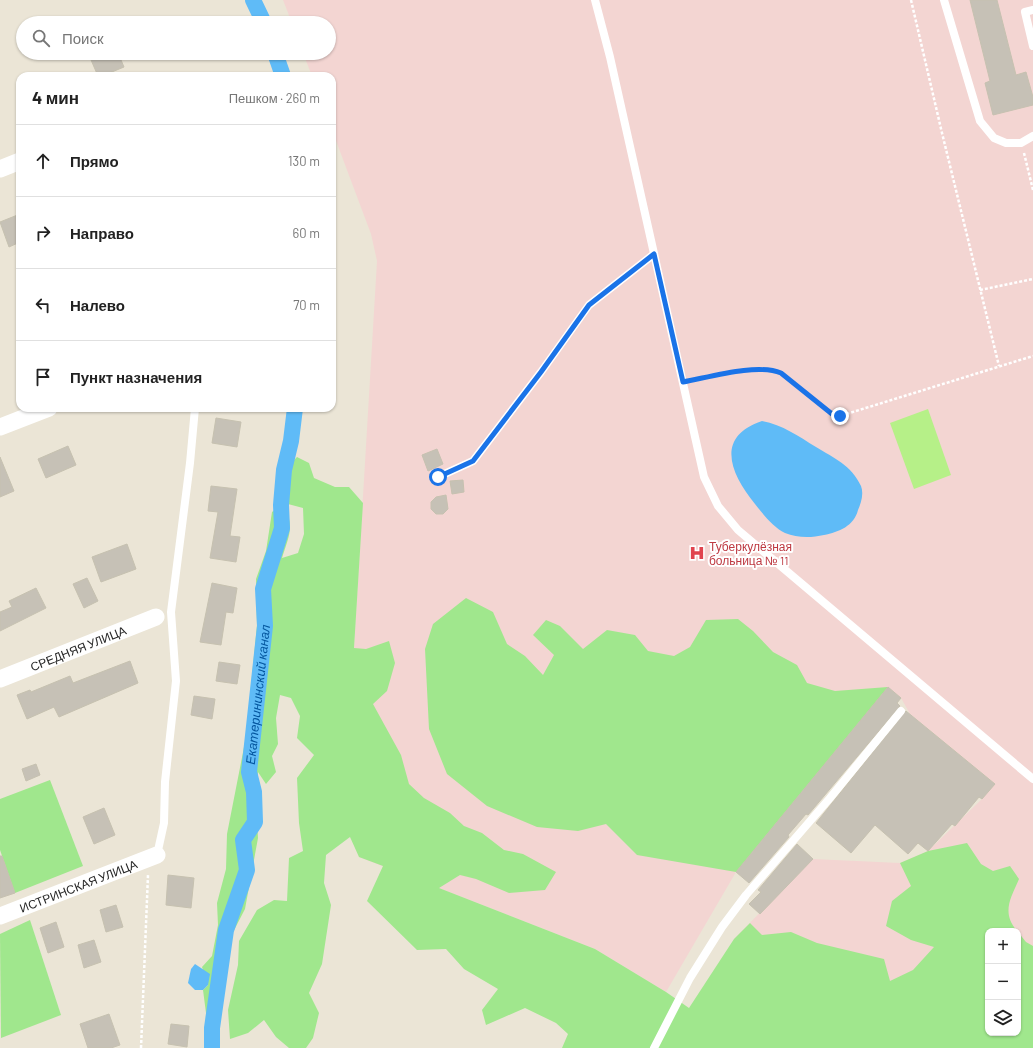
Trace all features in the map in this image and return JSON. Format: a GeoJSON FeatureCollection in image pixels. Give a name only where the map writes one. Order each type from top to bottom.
{"type":"FeatureCollection","features":[{"type":"Feature","properties":{"kind":"street"},"geometry":{"type":"LineString","coordinates":[[0,169],[16,163]]}},
{"type":"Feature","properties":{"kind":"street"},"geometry":{"type":"LineString","coordinates":[[0,426],[38,412]]}},
{"type":"Feature","properties":{"kind":"street","name":"СРЕДНЯЯ УЛИЦА"},"geometry":{"type":"LineString","coordinates":[[0,679],[156,617]]}},
{"type":"Feature","properties":{"kind":"street","name":"ИСТРИНСКАЯ УЛИЦА"},"geometry":{"type":"LineString","coordinates":[[0,916],[157,855]]}},
{"type":"Feature","properties":{"kind":"lane"},"geometry":{"type":"LineString","coordinates":[[595,0],[610,57],[704,477],[718,506],[738,530],[1033,779]]}},
{"type":"Feature","properties":{"kind":"lane"},"geometry":{"type":"LineString","coordinates":[[944,0],[980,121],[994,138],[1006,144],[1021,143],[1033,136]]}},
{"type":"Feature","properties":{"kind":"lane"},"geometry":{"type":"LineString","coordinates":[[1033,10],[1025,12],[1033,46]]}},
{"type":"Feature","properties":{"kind":"lane"},"geometry":{"type":"LineString","coordinates":[[438,477],[473,461],[541,372],[589,305],[654,254]]}},
{"type":"Feature","properties":{"kind":"lane"},"geometry":{"type":"LineString","coordinates":[[157,855],[164,823],[165,782],[176,680],[175,645],[171,612],[190,463],[195,412]]}},
{"type":"Feature","properties":{"kind":"lane"},"geometry":{"type":"LineString","coordinates":[[654,1048],[690,978],[722,927],[746,895],[830,798],[901,711]]}},
{"type":"Feature","properties":{"kind":"path"},"geometry":{"type":"LineString","coordinates":[[912,0],[999,366]]}},
{"type":"Feature","properties":{"kind":"path"},"geometry":{"type":"LineString","coordinates":[[1021,143],[1033,190]]}},
{"type":"Feature","properties":{"kind":"path"},"geometry":{"type":"LineString","coordinates":[[980,290],[1033,279]]}},
{"type":"Feature","properties":{"kind":"path"},"geometry":{"type":"LineString","coordinates":[[683,382],[756,369],[772,369],[781,373],[832,414],[840,416],[1033,356]]}},
{"type":"Feature","properties":{"kind":"path"},"geometry":{"type":"LineString","coordinates":[[141,1048],[147,877],[157,855]]}},
{"type":"Feature","properties":{"kind":"shaded area","name":"Туберкулёзная больница № 11"},"geometry":{"type":"Polygon","coordinates":[[[283,0],[1033,0],[1033,1048],[738,1048],[734,939],[813,859],[900,863],[928,851],[982,799],[995,784],[910,714],[901,698],[888,687],[736,872],[666,992],[595,949],[359,857],[354,648],[377,261],[371,234],[336,141],[336,72],[310,72],[306,60],[336,60],[336,16],[289,16],[283,0]]]}},
{"type":"Feature","properties":{"kind":"green space"},"geometry":{"type":"Polygon","coordinates":[[[928,409],[951,475],[914,489],[890,423],[928,409]]]}},
{"type":"Feature","properties":{"kind":"green space"},"geometry":{"type":"Polygon","coordinates":[[[297,457],[309,463],[314,478],[335,487],[349,487],[363,503],[354,648],[366,649],[389,641],[395,663],[387,691],[373,704],[401,755],[409,784],[424,798],[450,813],[464,826],[482,833],[504,850],[523,854],[556,872],[545,890],[509,893],[476,879],[460,875],[439,888],[595,949],[666,992],[689,1008],[734,939],[750,923],[762,935],[791,932],[817,943],[884,959],[890,981],[913,970],[934,947],[911,940],[886,926],[892,901],[911,886],[900,863],[928,851],[967,843],[981,864],[993,871],[1010,866],[1019,879],[1008,911],[1009,918],[1015,928],[985,928],[985,1036],[1021,1036],[1021,936],[1026,942],[1033,946],[1033,1048],[562,1048],[568,1034],[556,1023],[525,1008],[486,1025],[482,1010],[498,989],[464,969],[446,949],[417,950],[367,901],[383,866],[359,857],[350,837],[326,855],[324,883],[331,905],[322,964],[309,993],[319,1013],[313,1038],[306,1048],[289,1048],[276,1037],[264,1020],[248,1033],[230,1039],[228,1010],[238,965],[239,941],[257,910],[274,900],[287,901],[289,858],[303,851],[299,823],[297,778],[314,755],[297,738],[300,716],[291,698],[280,695],[276,718],[278,744],[272,756],[276,772],[266,784],[258,772],[256,803],[258,838],[245,909],[230,938],[222,982],[218,1006],[217,1036],[220,1048],[205,1048],[206,1013],[203,990],[208,985],[202,967],[212,956],[218,925],[217,903],[226,869],[227,834],[246,737],[257,625],[256,579],[266,551],[272,512],[281,505],[289,518],[289,537],[282,558],[298,553],[304,534],[303,508],[288,504],[284,495],[289,481],[288,466],[297,457]]]}},
{"type":"Feature","properties":{"kind":"green space"},"geometry":{"type":"Polygon","coordinates":[[[466,598],[493,612],[507,644],[525,656],[543,675],[554,655],[533,635],[546,620],[560,626],[583,649],[607,630],[635,635],[648,651],[674,656],[690,647],[706,620],[738,619],[753,631],[773,652],[797,665],[807,683],[835,691],[888,687],[736,872],[637,855],[606,824],[578,831],[537,827],[487,806],[447,774],[429,729],[425,649],[433,624],[466,598]]]}},
{"type":"Feature","properties":{"kind":"green space"},"geometry":{"type":"Polygon","coordinates":[[[50,780],[83,866],[15,893],[0,850],[0,799],[50,780]]]}},
{"type":"Feature","properties":{"kind":"green space"},"geometry":{"type":"Polygon","coordinates":[[[30,920],[61,1015],[1,1038],[0,934],[30,920]]]}},
{"type":"Feature","properties":{"kind":"water"},"geometry":{"type":"Polygon","coordinates":[[[762,421],[777,425],[797,435],[847,467],[857,479],[862,489],[860,504],[856,516],[849,524],[830,534],[814,537],[799,537],[785,533],[772,524],[761,512],[739,480],[734,468],[732,457],[733,446],[738,436],[747,428],[762,421]]]}},
{"type":"Feature","properties":{"kind":"water"},"geometry":{"type":"Polygon","coordinates":[[[195,964],[210,974],[208,985],[203,990],[195,990],[188,983],[191,969],[195,964]]]}},
{"type":"Feature","properties":{"kind":"building"},"geometry":{"type":"Polygon","coordinates":[[[970,0],[997,0],[1016,75],[1026,72],[1033,97],[1033,105],[993,115],[985,83],[990,81],[970,0]]]}},
{"type":"Feature","properties":{"kind":"building"},"geometry":{"type":"Polygon","coordinates":[[[91,60],[121,60],[124,67],[112,72],[96,72],[91,60]]]}},
{"type":"Feature","properties":{"kind":"building"},"geometry":{"type":"Polygon","coordinates":[[[16,216],[16,244],[9,247],[0,222],[16,216]]]}},
{"type":"Feature","properties":{"kind":"building"},"geometry":{"type":"Polygon","coordinates":[[[216,418],[241,422],[237,447],[212,443],[216,418]]]}},
{"type":"Feature","properties":{"kind":"building"},"geometry":{"type":"Polygon","coordinates":[[[68,446],[76,465],[46,478],[38,459],[68,446]]]}},
{"type":"Feature","properties":{"kind":"building"},"geometry":{"type":"Polygon","coordinates":[[[437,449],[443,464],[428,471],[422,455],[437,449]]]}},
{"type":"Feature","properties":{"kind":"building"},"geometry":{"type":"Polygon","coordinates":[[[0,457],[14,491],[0,497],[0,457]]]}},
{"type":"Feature","properties":{"kind":"building"},"geometry":{"type":"Polygon","coordinates":[[[463,480],[464,492],[452,494],[450,481],[463,480]]]}},
{"type":"Feature","properties":{"kind":"building"},"geometry":{"type":"Polygon","coordinates":[[[211,486],[237,489],[230,536],[240,537],[236,562],[210,558],[218,512],[208,511],[211,486]]]}},
{"type":"Feature","properties":{"kind":"building"},"geometry":{"type":"Polygon","coordinates":[[[446,495],[448,509],[443,514],[436,514],[431,509],[431,502],[436,497],[446,495]]]}},
{"type":"Feature","properties":{"kind":"building"},"geometry":{"type":"Polygon","coordinates":[[[127,544],[136,569],[101,582],[92,557],[127,544]]]}},
{"type":"Feature","properties":{"kind":"building"},"geometry":{"type":"Polygon","coordinates":[[[87,578],[98,601],[84,608],[73,584],[87,578]]]}},
{"type":"Feature","properties":{"kind":"building"},"geometry":{"type":"Polygon","coordinates":[[[212,583],[237,588],[233,613],[226,612],[221,645],[200,642],[212,583]]]}},
{"type":"Feature","properties":{"kind":"building"},"geometry":{"type":"Polygon","coordinates":[[[36,588],[46,608],[0,631],[0,612],[12,607],[9,601],[36,588]]]}},
{"type":"Feature","properties":{"kind":"building"},"geometry":{"type":"Polygon","coordinates":[[[130,661],[138,683],[59,717],[54,707],[27,719],[17,695],[30,690],[31,692],[70,676],[73,683],[130,661]]]}},
{"type":"Feature","properties":{"kind":"building"},"geometry":{"type":"Polygon","coordinates":[[[219,662],[240,665],[237,684],[216,681],[219,662]]]}},
{"type":"Feature","properties":{"kind":"building"},"geometry":{"type":"Polygon","coordinates":[[[888,687],[901,698],[897,703],[900,706],[808,815],[806,814],[788,835],[789,837],[749,883],[736,872],[888,687]]]}},
{"type":"Feature","properties":{"kind":"building"},"geometry":{"type":"Polygon","coordinates":[[[194,696],[215,699],[212,719],[191,715],[194,696]]]}},
{"type":"Feature","properties":{"kind":"building"},"geometry":{"type":"Polygon","coordinates":[[[906,711],[995,784],[982,799],[979,797],[955,826],[952,824],[928,851],[918,843],[908,854],[875,825],[851,853],[816,823],[906,711]]]}},
{"type":"Feature","properties":{"kind":"building"},"geometry":{"type":"Polygon","coordinates":[[[36,764],[40,775],[26,781],[22,769],[36,764]]]}},
{"type":"Feature","properties":{"kind":"building"},"geometry":{"type":"Polygon","coordinates":[[[104,808],[115,835],[94,844],[83,817],[104,808]]]}},
{"type":"Feature","properties":{"kind":"building"},"geometry":{"type":"Polygon","coordinates":[[[797,844],[813,859],[760,914],[749,904],[761,892],[758,890],[797,844]]]}},
{"type":"Feature","properties":{"kind":"building"},"geometry":{"type":"Polygon","coordinates":[[[0,856],[2,856],[15,893],[0,898],[0,856]]]}},
{"type":"Feature","properties":{"kind":"building"},"geometry":{"type":"Polygon","coordinates":[[[168,875],[194,878],[191,908],[166,905],[168,875]]]}},
{"type":"Feature","properties":{"kind":"building"},"geometry":{"type":"Polygon","coordinates":[[[116,905],[123,927],[106,932],[100,910],[116,905]]]}},
{"type":"Feature","properties":{"kind":"building"},"geometry":{"type":"Polygon","coordinates":[[[56,922],[64,947],[48,953],[40,928],[56,922]]]}},
{"type":"Feature","properties":{"kind":"building"},"geometry":{"type":"Polygon","coordinates":[[[94,940],[101,962],[84,968],[78,945],[94,940]]]}},
{"type":"Feature","properties":{"kind":"building"},"geometry":{"type":"Polygon","coordinates":[[[109,1014],[120,1045],[111,1048],[88,1048],[80,1024],[109,1014]]]}},
{"type":"Feature","properties":{"kind":"building"},"geometry":{"type":"Polygon","coordinates":[[[171,1024],[189,1026],[187,1047],[168,1044],[171,1024]]]}},
{"type":"Feature","properties":{"kind":"waterway","name":"Екатерининский канал"},"geometry":{"type":"LineString","coordinates":[[253,0],[261,16]]}},
{"type":"Feature","properties":{"kind":"waterway","name":"Екатерининский канал"},"geometry":{"type":"LineString","coordinates":[[277,60],[282,72]]}},
{"type":"Feature","properties":{"kind":"waterway","name":"Екатерининский канал"},"geometry":{"type":"LineString","coordinates":[[212,1048],[212,1028],[226,930],[247,870],[243,840],[255,822],[254,792],[249,772],[265,626],[263,589],[282,528],[281,505],[284,470],[291,441],[295,412]]}},
{"type":"Feature","properties":{"kind":"place","name":"Туберкулёзная больница № 11"},"geometry":{"type":"Point","coordinates":[697,553]}},
{"type":"Feature","properties":{"kind":"route"},"geometry":{"type":"LineString","coordinates":[[438,477],[473,461],[541,372],[589,305],[654,254],[683,382],[756,369],[772,369],[781,373],[832,414],[840,416]]}}]}
